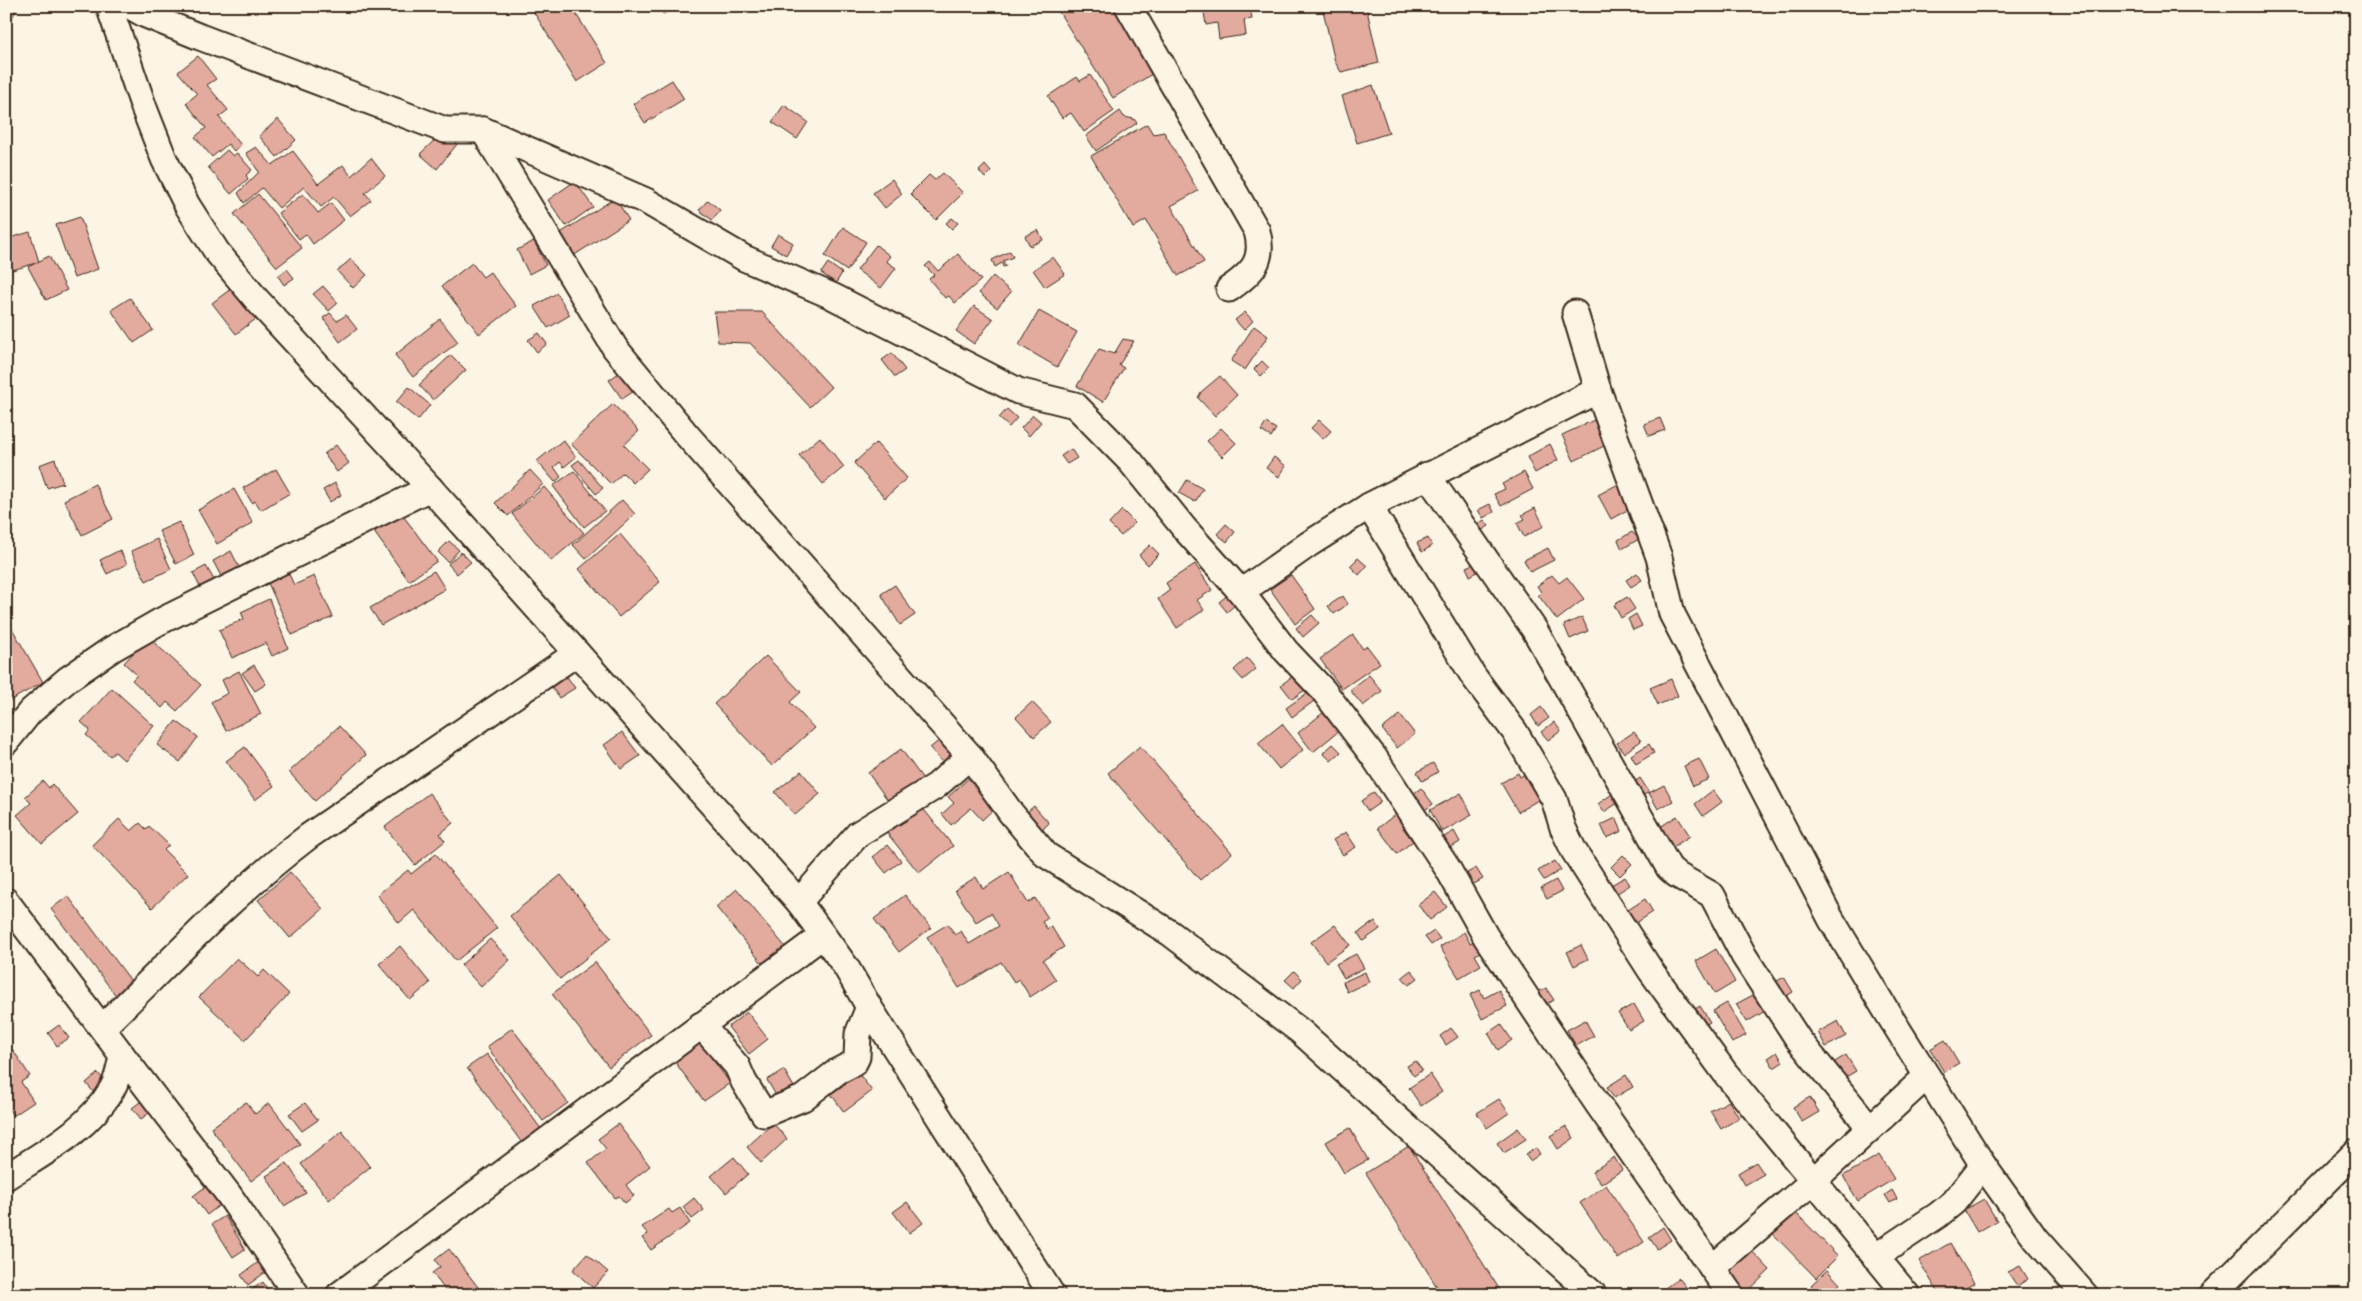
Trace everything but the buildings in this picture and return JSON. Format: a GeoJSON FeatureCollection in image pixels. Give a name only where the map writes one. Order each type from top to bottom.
{"type":"FeatureCollection","features":[{"type":"Feature","properties":{"kind":"street"},"geometry":{"type":"LineString","coordinates":[[109,6],[144,108],[164,159],[186,205],[217,252],[257,300],[430,488],[799,902],[846,967],[869,1007],[1052,1295]]}},
{"type":"Feature","properties":{"kind":"street"},"geometry":{"type":"LineString","coordinates":[[130,6],[146,16],[445,130],[483,130],[646,201],[744,258],[832,296],[1018,391],[1075,405],[1130,461],[1184,528],[1241,592],[1286,651],[1323,690],[1379,764],[1448,868],[1486,937],[1731,1295]]}},
{"type":"Feature","properties":{"kind":"street"},"geometry":{"type":"LineString","coordinates":[[1128,6],[1257,231],[1261,245],[1252,270],[1229,289]]}},
{"type":"Feature","properties":{"kind":"street"},"geometry":{"type":"LineString","coordinates":[[483,130],[615,348],[686,434],[970,756],[1011,813],[1046,855],[1170,933],[1300,1031],[1594,1295]]}},
{"type":"Feature","properties":{"kind":"street"},"geometry":{"type":"LineString","coordinates":[[1575,312],[1598,390],[1659,557],[1672,614],[1831,919],[1983,1165],[2035,1238],[2085,1295]]}},
{"type":"Feature","properties":{"kind":"street"},"geometry":{"type":"LineString","coordinates":[[1241,592],[1369,506],[1598,390]]}},
{"type":"Feature","properties":{"kind":"street"},"geometry":{"type":"LineString","coordinates":[[1427,475],[1534,629],[1669,868],[1677,875],[1712,895],[1748,962],[1798,1039],[1870,1128]]}},
{"type":"Feature","properties":{"kind":"street"},"geometry":{"type":"LineString","coordinates":[[6,742],[30,712],[68,679],[112,649],[160,622],[430,488]]}},
{"type":"Feature","properties":{"kind":"street"},"geometry":{"type":"LineString","coordinates":[[1369,506],[1474,677],[1515,732],[1554,799],[1563,828],[1574,851],[1651,971],[1726,1074],[1907,1295]]}},
{"type":"Feature","properties":{"kind":"street"},"geometry":{"type":"LineString","coordinates":[[103,1027],[276,861],[577,653]]}},
{"type":"Feature","properties":{"kind":"street"},"geometry":{"type":"LineString","coordinates":[[799,902],[858,834],[936,786],[970,756]]}},
{"type":"Feature","properties":{"kind":"street"},"geometry":{"type":"LineString","coordinates":[[6,901],[229,1195],[297,1295]]}},
{"type":"Feature","properties":{"kind":"street"},"geometry":{"type":"LineString","coordinates":[[339,1295],[822,936]]}},
{"type":"Feature","properties":{"kind":"street"},"geometry":{"type":"LineString","coordinates":[[701,1025],[737,1066],[744,1082],[764,1114],[804,1098],[838,1071],[854,1063],[857,1057],[858,1034],[869,1007]]}},
{"type":"Feature","properties":{"kind":"street"},"geometry":{"type":"LineString","coordinates":[[6,1177],[73,1133],[96,1112],[114,1087],[122,1055]]}},
{"type":"Feature","properties":{"kind":"street"},"geometry":{"type":"LineString","coordinates":[[1712,1268],[1813,1181],[1927,1076]]}},
{"type":"Feature","properties":{"kind":"street"},"geometry":{"type":"LineString","coordinates":[[2212,1295],[2356,1152]]}},
{"type":"Feature","properties":{"kind":"street"},"geometry":{"type":"LineString","coordinates":[[1875,1257],[1938,1215],[1954,1202],[1983,1165]]}},
{"type":"Feature","properties":{"kind":"street"},"geometry":{"type":"LineString","coordinates":[[1028,1256],[1031,1295]]}}]}
